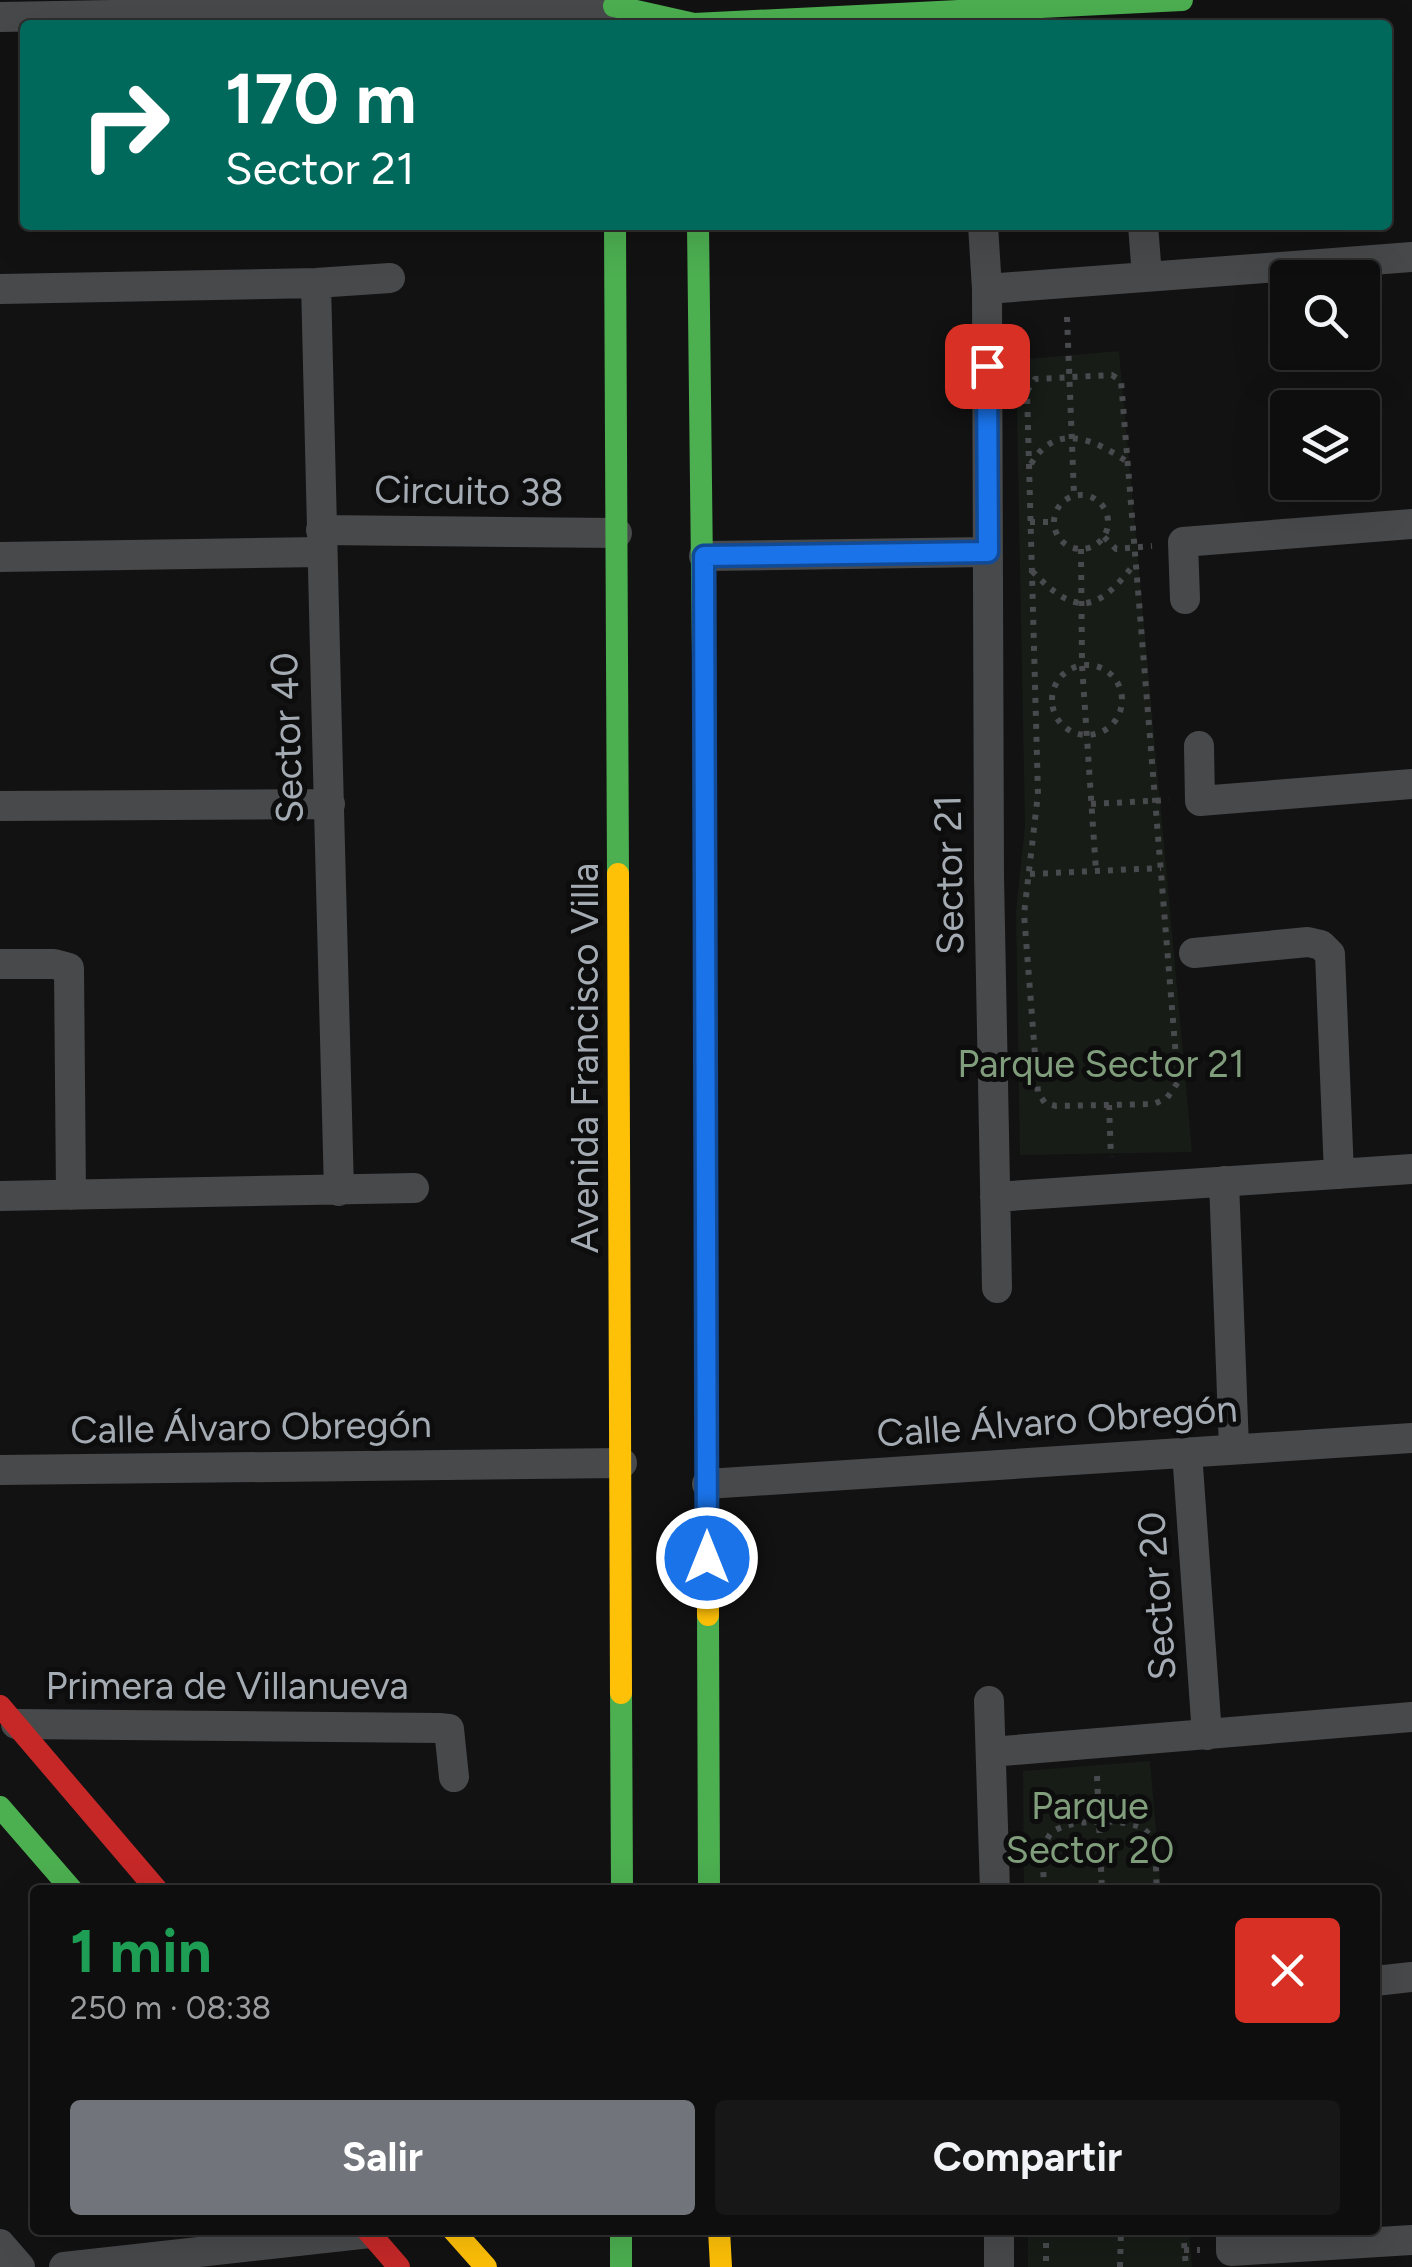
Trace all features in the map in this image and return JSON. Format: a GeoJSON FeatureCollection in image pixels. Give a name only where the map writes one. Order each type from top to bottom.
{"type":"FeatureCollection","features":[{"type":"Feature","properties":{"kind":"street"},"geometry":{"type":"LineString","coordinates":[[0,17],[614,10],[694,16],[1127,14],[1182,0]]}},
{"type":"Feature","properties":{"kind":"street","name":"Avenida Francisco Villa"},"geometry":{"type":"LineString","coordinates":[[615,230],[622,1885]]}},
{"type":"Feature","properties":{"kind":"street"},"geometry":{"type":"LineString","coordinates":[[698,230],[704,556],[709,1885]]}},
{"type":"Feature","properties":{"kind":"street","name":"Sector 21"},"geometry":{"type":"LineString","coordinates":[[983,230],[988,876],[997,1288]]}},
{"type":"Feature","properties":{"kind":"street"},"geometry":{"type":"LineString","coordinates":[[1143,230],[1147,276]]}},
{"type":"Feature","properties":{"kind":"street"},"geometry":{"type":"LineString","coordinates":[[986,289],[1412,257]]}},
{"type":"Feature","properties":{"kind":"street"},"geometry":{"type":"LineString","coordinates":[[0,289],[390,278]]}},
{"type":"Feature","properties":{"kind":"street","name":"Sector 40"},"geometry":{"type":"LineString","coordinates":[[316,283],[339,1191]]}},
{"type":"Feature","properties":{"kind":"street"},"geometry":{"type":"LineString","coordinates":[[1185,599],[1183,542],[1412,524]]}},
{"type":"Feature","properties":{"kind":"street","name":"Circuito 38"},"geometry":{"type":"LineString","coordinates":[[0,557],[320,541],[616,533]]}},
{"type":"Feature","properties":{"kind":"street"},"geometry":{"type":"LineString","coordinates":[[704,556],[988,552]]}},
{"type":"Feature","properties":{"kind":"street"},"geometry":{"type":"LineString","coordinates":[[1198,746],[1200,801],[1412,784]]}},
{"type":"Feature","properties":{"kind":"street"},"geometry":{"type":"LineString","coordinates":[[0,806],[330,804]]}},
{"type":"Feature","properties":{"kind":"street"},"geometry":{"type":"LineString","coordinates":[[1194,953],[1308,942],[1321,945],[1330,954],[1340,1174]]}},
{"type":"Feature","properties":{"kind":"street"},"geometry":{"type":"LineString","coordinates":[[0,964],[54,964],[69,968],[71,1195]]}},
{"type":"Feature","properties":{"kind":"street"},"geometry":{"type":"LineString","coordinates":[[996,1197],[1412,1169]]}},
{"type":"Feature","properties":{"kind":"street"},"geometry":{"type":"LineString","coordinates":[[1224,1181],[1234,1448]]}},
{"type":"Feature","properties":{"kind":"street"},"geometry":{"type":"LineString","coordinates":[[0,1196],[414,1188]]}},
{"type":"Feature","properties":{"kind":"street","name":"Calle Álvaro Obregón"},"geometry":{"type":"LineString","coordinates":[[707,1484],[1412,1438]]}},
{"type":"Feature","properties":{"kind":"street","name":"Sector 20"},"geometry":{"type":"LineString","coordinates":[[1187,1452],[1206,1735]]}},
{"type":"Feature","properties":{"kind":"street","name":"Calle Álvaro Obregón"},"geometry":{"type":"LineString","coordinates":[[0,1470],[622,1463]]}},
{"type":"Feature","properties":{"kind":"street"},"geometry":{"type":"LineString","coordinates":[[990,1701],[995,1885]]}},
{"type":"Feature","properties":{"kind":"street"},"geometry":{"type":"LineString","coordinates":[[8,1715],[153,1885]]}},
{"type":"Feature","properties":{"kind":"street","name":"Primera de Villanueva"},"geometry":{"type":"LineString","coordinates":[[8,1715],[449,1729],[454,1777]]}},
{"type":"Feature","properties":{"kind":"street"},"geometry":{"type":"LineString","coordinates":[[992,1752],[1412,1717]]}},
{"type":"Feature","properties":{"kind":"street"},"geometry":{"type":"LineString","coordinates":[[0,1808],[68,1885]]}},
{"type":"Feature","properties":{"kind":"street"},"geometry":{"type":"LineString","coordinates":[[1380,1980],[1412,1977]]}},
{"type":"Feature","properties":{"kind":"street"},"geometry":{"type":"LineString","coordinates":[[64,2267],[343,2235]]}},
{"type":"Feature","properties":{"kind":"street"},"geometry":{"type":"LineString","coordinates":[[372,2235],[400,2267]]}},
{"type":"Feature","properties":{"kind":"street"},"geometry":{"type":"LineString","coordinates":[[457,2235],[486,2267]]}},
{"type":"Feature","properties":{"kind":"street"},"geometry":{"type":"LineString","coordinates":[[622,2235],[622,2267]]}},
{"type":"Feature","properties":{"kind":"street"},"geometry":{"type":"LineString","coordinates":[[720,2235],[721,2267]]}},
{"type":"Feature","properties":{"kind":"street"},"geometry":{"type":"LineString","coordinates":[[999,2235],[1000,2267]]}},
{"type":"Feature","properties":{"kind":"street"},"geometry":{"type":"LineString","coordinates":[[1230,2235],[1231,2251],[1412,2240]]}},
{"type":"Feature","properties":{"kind":"street"},"geometry":{"type":"LineString","coordinates":[[0,2244],[20,2267]]}},
{"type":"Feature","properties":{"kind":"path"},"geometry":{"type":"LineString","coordinates":[[1066,284],[1074,496]]}},
{"type":"Feature","properties":{"kind":"path"},"geometry":{"type":"LineString","coordinates":[[1112,375],[1121,382],[1128,462],[1178,1082],[1167,1098],[1154,1104],[1056,1106],[1044,1103],[1038,1093],[1024,914],[1038,794],[1027,391],[1035,379],[1112,375]]}},
{"type":"Feature","properties":{"kind":"path"},"geometry":{"type":"LineString","coordinates":[[1029,468],[1039,450],[1052,440],[1072,438],[1108,448],[1128,462]]}},
{"type":"Feature","properties":{"kind":"path"},"geometry":{"type":"LineString","coordinates":[[1074,496],[1092,497],[1106,510],[1104,536],[1090,548],[1065,545],[1053,522],[1059,505],[1074,496]]}},
{"type":"Feature","properties":{"kind":"path"},"geometry":{"type":"LineString","coordinates":[[1104,536],[1116,550],[1183,542]]}},
{"type":"Feature","properties":{"kind":"path"},"geometry":{"type":"LineString","coordinates":[[1081,549],[1082,665],[1096,871]]}},
{"type":"Feature","properties":{"kind":"path"},"geometry":{"type":"LineString","coordinates":[[1032,571],[1052,592],[1082,606],[1100,600],[1118,586],[1136,562]]}},
{"type":"Feature","properties":{"kind":"path"},"geometry":{"type":"LineString","coordinates":[[1082,665],[1105,670],[1120,687],[1122,698],[1116,720],[1097,734],[1086,735],[1065,727],[1052,708],[1056,684],[1082,665]]}},
{"type":"Feature","properties":{"kind":"path"},"geometry":{"type":"LineString","coordinates":[[1036,708],[1052,708]]}},
{"type":"Feature","properties":{"kind":"path"},"geometry":{"type":"LineString","coordinates":[[1091,804],[1200,801]]}},
{"type":"Feature","properties":{"kind":"path"},"geometry":{"type":"LineString","coordinates":[[988,876],[1161,868]]}},
{"type":"Feature","properties":{"kind":"path"},"geometry":{"type":"LineString","coordinates":[[1109,1105],[1113,1188]]}},
{"type":"Feature","properties":{"kind":"path"},"geometry":{"type":"LineString","coordinates":[[1096,1745],[1102,1885]]}},
{"type":"Feature","properties":{"kind":"path"},"geometry":{"type":"LineString","coordinates":[[1044,1885],[1044,1848],[1050,1832],[1063,1824],[1099,1823],[1131,1824],[1145,1830],[1153,1842],[1156,1885]]}},
{"type":"Feature","properties":{"kind":"path"},"geometry":{"type":"LineString","coordinates":[[1046,2235],[1046,2267]]}},
{"type":"Feature","properties":{"kind":"path"},"geometry":{"type":"LineString","coordinates":[[1120,2235],[1120,2267]]}},
{"type":"Feature","properties":{"kind":"path"},"geometry":{"type":"LineString","coordinates":[[1183,2235],[1186,2267]]}},
{"type":"Feature","properties":{"kind":"green space","name":"Parque Sector 21"},"geometry":{"type":"Polygon","coordinates":[[[1119,351],[1192,1152],[1020,1155],[1016,911],[1025,826],[1016,360],[1119,351]]]}},
{"type":"Feature","properties":{"kind":"green space","name":"Parque Sector 20"},"geometry":{"type":"Polygon","coordinates":[[[1150,1761],[1161,1885],[1024,1885],[1023,1771],[1150,1761]]]}},
{"type":"Feature","properties":{"kind":"green space"},"geometry":{"type":"Polygon","coordinates":[[[1028,2235],[1189,2235],[1192,2267],[1028,2267],[1028,2235]]]}},
{"type":"Feature","properties":{"kind":"traffic: fast"},"geometry":{"type":"LineString","coordinates":[[775,20],[1182,0]]}},
{"type":"Feature","properties":{"kind":"traffic: fast"},"geometry":{"type":"LineString","coordinates":[[614,6],[676,20]]}},
{"type":"Feature","properties":{"kind":"traffic: fast"},"geometry":{"type":"LineString","coordinates":[[615,230],[618,874]]}},
{"type":"Feature","properties":{"kind":"traffic: fast"},"geometry":{"type":"LineString","coordinates":[[698,230],[705,826]]}},
{"type":"Feature","properties":{"kind":"traffic: fast"},"geometry":{"type":"LineString","coordinates":[[708,1615],[709,1885]]}},
{"type":"Feature","properties":{"kind":"traffic: fast"},"geometry":{"type":"LineString","coordinates":[[621,1693],[622,1885]]}},
{"type":"Feature","properties":{"kind":"traffic: fast"},"geometry":{"type":"LineString","coordinates":[[0,1807],[68,1885]]}},
{"type":"Feature","properties":{"kind":"traffic: fast"},"geometry":{"type":"LineString","coordinates":[[621,2235],[621,2267]]}},
{"type":"Feature","properties":{"kind":"traffic: slow"},"geometry":{"type":"LineString","coordinates":[[618,874],[621,1693]]}},
{"type":"Feature","properties":{"kind":"traffic: slow"},"geometry":{"type":"LineString","coordinates":[[706,1173],[708,1615]]}},
{"type":"Feature","properties":{"kind":"traffic: slow"},"geometry":{"type":"LineString","coordinates":[[457,2235],[486,2267]]}},
{"type":"Feature","properties":{"kind":"traffic: slow"},"geometry":{"type":"LineString","coordinates":[[719,2235],[721,2267]]}},
{"type":"Feature","properties":{"kind":"traffic: jam"},"geometry":{"type":"LineString","coordinates":[[705,826],[706,1173]]}},
{"type":"Feature","properties":{"kind":"traffic: jam"},"geometry":{"type":"LineString","coordinates":[[0,1706],[153,1885]]}},
{"type":"Feature","properties":{"kind":"traffic: jam"},"geometry":{"type":"LineString","coordinates":[[371,2235],[399,2267]]}},
{"type":"Feature","properties":{"kind":"route"},"geometry":{"type":"LineString","coordinates":[[707,1558],[704,556],[988,552],[987,366]]}}]}
